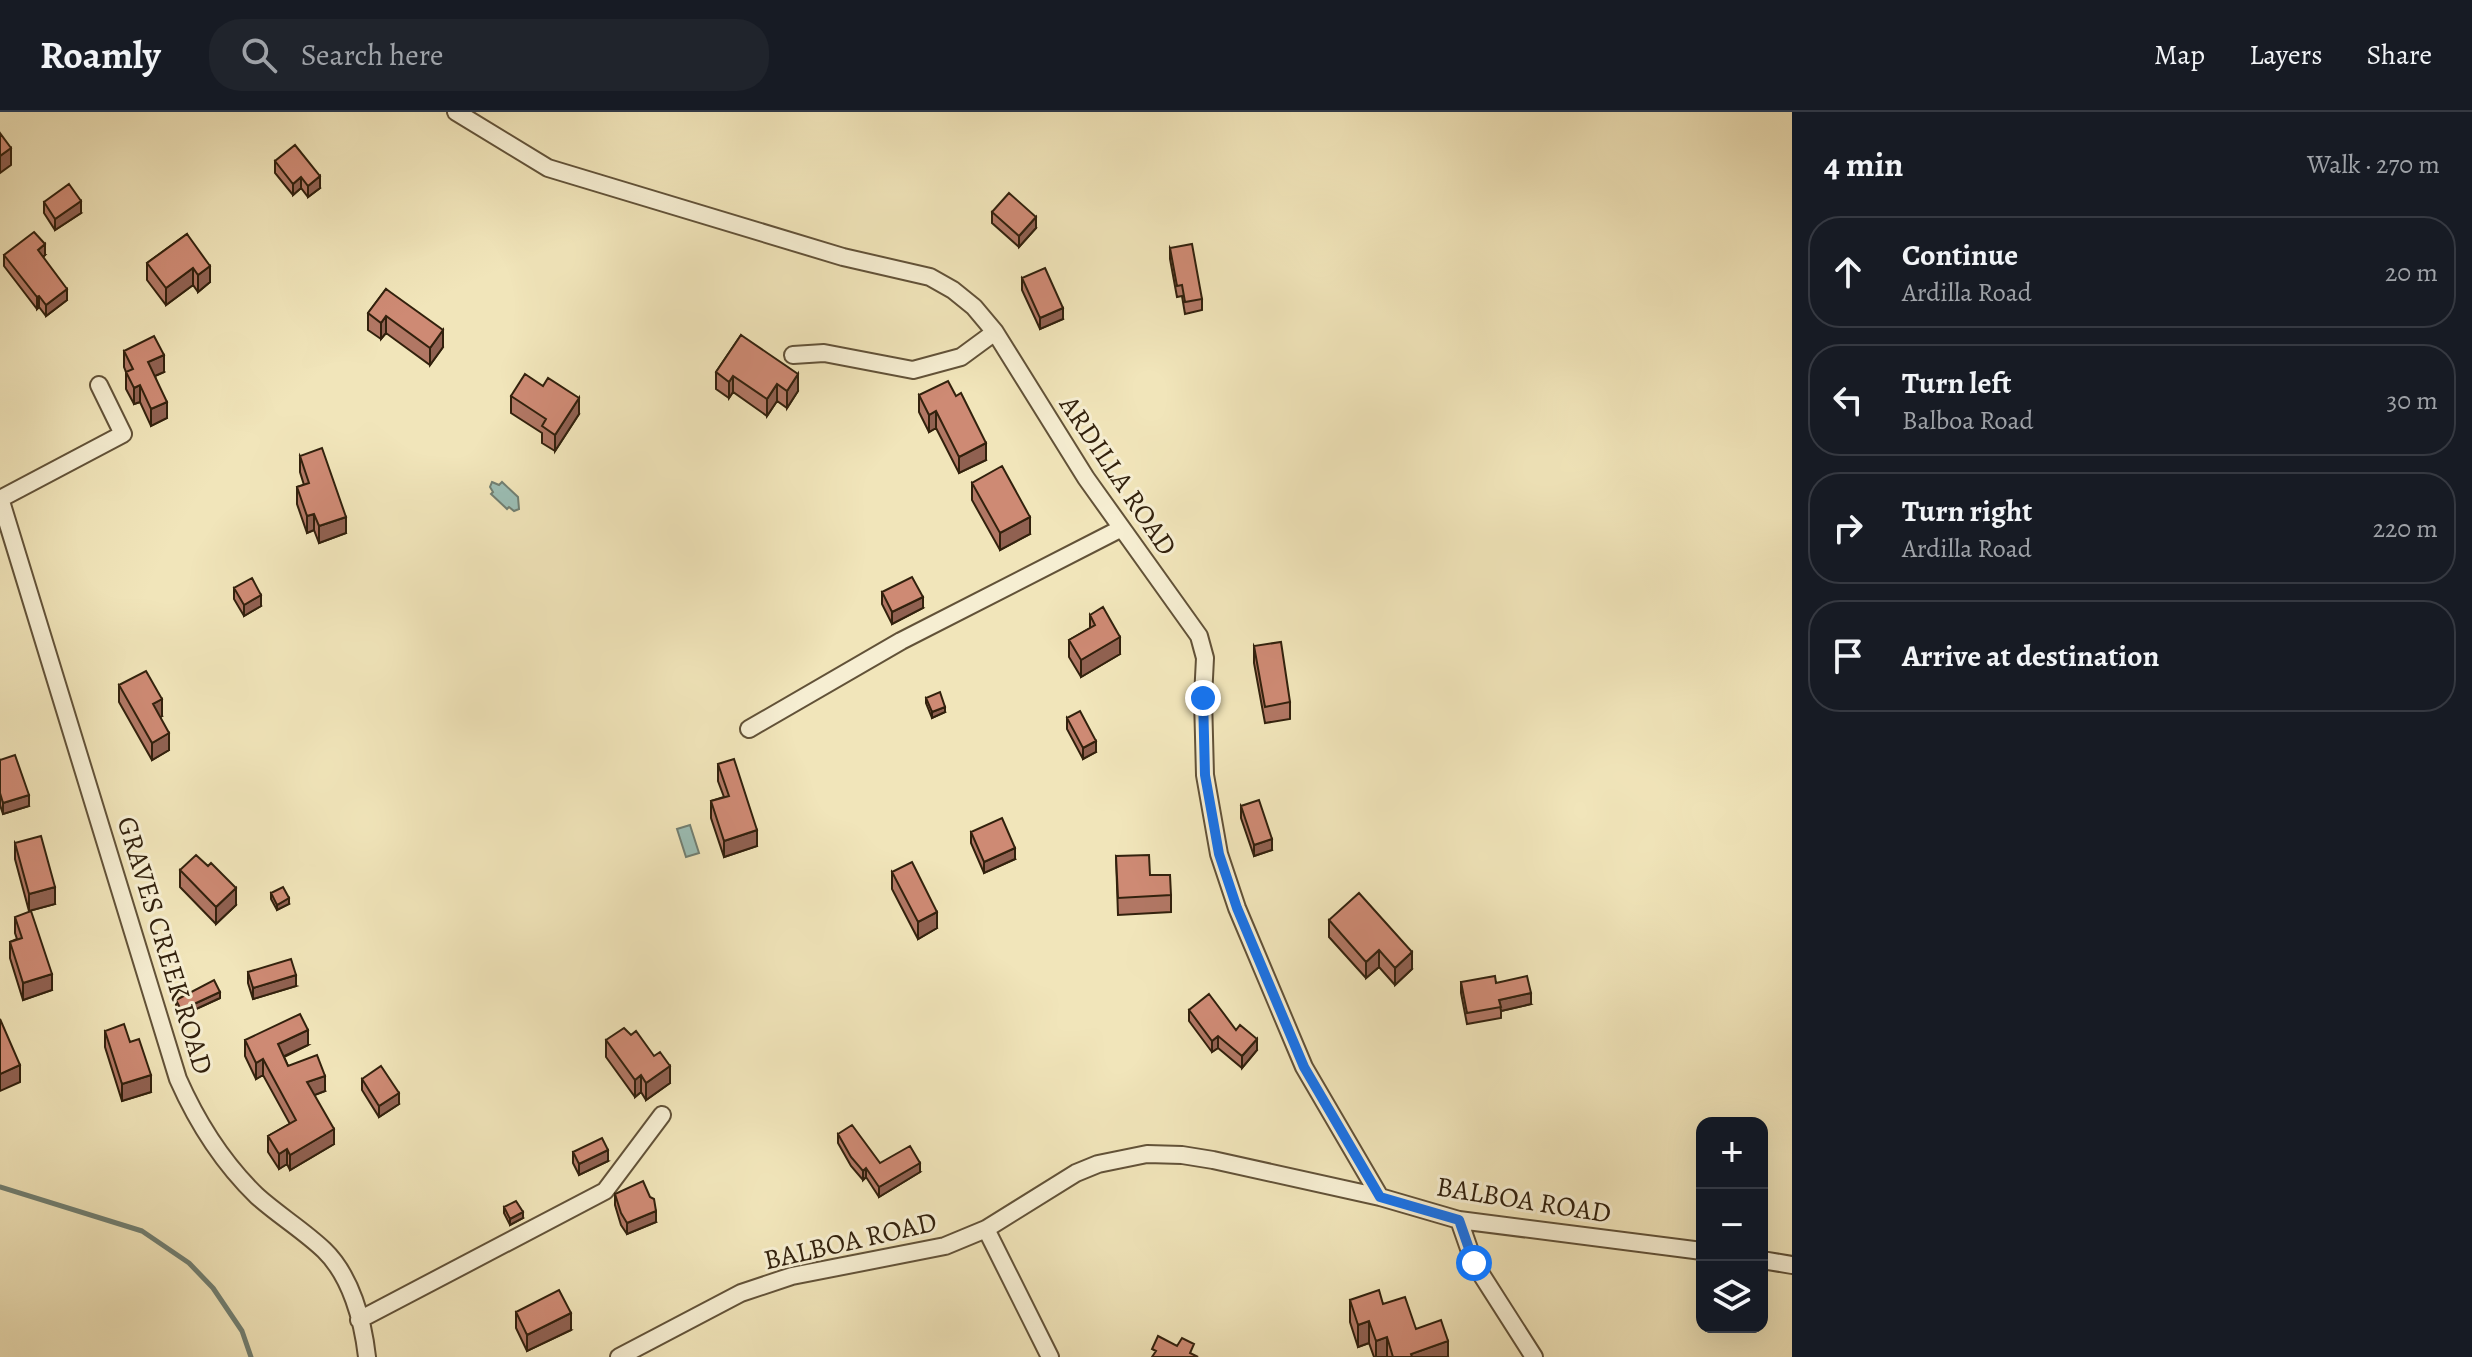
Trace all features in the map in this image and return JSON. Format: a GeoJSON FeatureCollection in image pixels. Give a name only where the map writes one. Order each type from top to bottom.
{"type":"FeatureCollection","features":[{"type":"Feature","properties":{"kind":"street","name":"ARDILLA ROAD"},"geometry":{"type":"LineString","coordinates":[[456,112],[548,168],[843,257],[930,277],[974,307],[995,332],[1120,529],[1199,636],[1205,658],[1205,775],[1219,854],[1243,922],[1304,1067],[1380,1197]]}},
{"type":"Feature","properties":{"kind":"street"},"geometry":{"type":"LineString","coordinates":[[793,355],[824,353],[913,370],[961,357],[995,332]]}},
{"type":"Feature","properties":{"kind":"street"},"geometry":{"type":"LineString","coordinates":[[0,498],[123,434],[99,385]]}},
{"type":"Feature","properties":{"kind":"street","name":"GRAVES CREEK ROAD"},"geometry":{"type":"LineString","coordinates":[[0,498],[178,1079],[194,1116],[257,1196],[327,1253],[354,1300],[367,1357]]}},
{"type":"Feature","properties":{"kind":"street"},"geometry":{"type":"LineString","coordinates":[[749,729],[901,641],[1120,529]]}},
{"type":"Feature","properties":{"kind":"street"},"geometry":{"type":"LineString","coordinates":[[359,1320],[605,1191],[662,1115]]}},
{"type":"Feature","properties":{"kind":"street","name":"BALBOA ROAD"},"geometry":{"type":"LineString","coordinates":[[619,1357],[741,1293],[792,1276],[926,1251],[962,1240],[986,1229],[1076,1173],[1111,1160],[1147,1154],[1213,1160],[1380,1197],[1459,1220],[1696,1250]]}},
{"type":"Feature","properties":{"kind":"street"},"geometry":{"type":"LineString","coordinates":[[1459,1220],[1474,1263],[1534,1357]]}},
{"type":"Feature","properties":{"kind":"street"},"geometry":{"type":"LineString","coordinates":[[986,1229],[1050,1357]]}},
{"type":"Feature","properties":{"kind":"street"},"geometry":{"type":"LineString","coordinates":[[1768,1261],[1792,1265]]}},
{"type":"Feature","properties":{"kind":"water"},"geometry":{"type":"Polygon","coordinates":[[[492,482],[499,485],[502,482],[518,497],[519,509],[507,509],[491,494],[492,482]]]}},
{"type":"Feature","properties":{"kind":"water"},"geometry":{"type":"Polygon","coordinates":[[[690,825],[699,853],[686,857],[677,829],[690,825]]]}},
{"type":"Feature","properties":{"kind":"building"},"geometry":{"type":"Polygon","coordinates":[[[0,133],[11,148],[0,156],[0,133]]]}},
{"type":"Feature","properties":{"kind":"building"},"geometry":{"type":"Polygon","coordinates":[[[295,145],[320,176],[308,186],[301,177],[293,184],[275,161],[295,145]]]}},
{"type":"Feature","properties":{"kind":"building"},"geometry":{"type":"Polygon","coordinates":[[[69,184],[81,201],[55,219],[44,202],[69,184]]]}},
{"type":"Feature","properties":{"kind":"building"},"geometry":{"type":"Polygon","coordinates":[[[1009,193],[1036,217],[1019,236],[992,212],[1009,193]]]}},
{"type":"Feature","properties":{"kind":"building"},"geometry":{"type":"Polygon","coordinates":[[[34,232],[45,244],[38,250],[67,289],[46,305],[4,255],[34,232]]]}},
{"type":"Feature","properties":{"kind":"building"},"geometry":{"type":"Polygon","coordinates":[[[187,234],[210,266],[198,275],[193,268],[166,288],[147,263],[187,234]]]}},
{"type":"Feature","properties":{"kind":"building"},"geometry":{"type":"Polygon","coordinates":[[[1192,244],[1202,299],[1185,302],[1182,285],[1177,286],[1170,248],[1192,244]]]}},
{"type":"Feature","properties":{"kind":"building"},"geometry":{"type":"Polygon","coordinates":[[[1045,268],[1063,308],[1040,318],[1022,278],[1045,268]]]}},
{"type":"Feature","properties":{"kind":"building"},"geometry":{"type":"Polygon","coordinates":[[[386,289],[443,330],[430,348],[386,316],[381,323],[368,313],[386,289]]]}},
{"type":"Feature","properties":{"kind":"building"},"geometry":{"type":"Polygon","coordinates":[[[741,335],[798,374],[787,391],[777,384],[767,399],[733,376],[729,382],[716,372],[741,335]]]}},
{"type":"Feature","properties":{"kind":"building"},"geometry":{"type":"Polygon","coordinates":[[[154,336],[164,355],[148,362],[167,402],[151,409],[140,385],[134,388],[126,372],[133,369],[124,351],[154,336]]]}},
{"type":"Feature","properties":{"kind":"building"},"geometry":{"type":"Polygon","coordinates":[[[525,374],[543,386],[548,378],[579,398],[555,435],[542,426],[546,419],[511,396],[525,374]]]}},
{"type":"Feature","properties":{"kind":"building"},"geometry":{"type":"Polygon","coordinates":[[[948,381],[956,396],[961,393],[986,443],[959,457],[936,411],[929,415],[919,395],[948,381]]]}},
{"type":"Feature","properties":{"kind":"building"},"geometry":{"type":"Polygon","coordinates":[[[322,448],[346,517],[319,526],[314,514],[307,516],[297,487],[309,483],[300,456],[322,448]]]}},
{"type":"Feature","properties":{"kind":"building"},"geometry":{"type":"Polygon","coordinates":[[[1002,466],[1030,517],[1000,533],[972,483],[1002,466]]]}},
{"type":"Feature","properties":{"kind":"building"},"geometry":{"type":"Polygon","coordinates":[[[912,577],[923,597],[892,612],[882,592],[912,577]]]}},
{"type":"Feature","properties":{"kind":"building"},"geometry":{"type":"Polygon","coordinates":[[[252,578],[261,595],[244,605],[234,588],[252,578]]]}},
{"type":"Feature","properties":{"kind":"building"},"geometry":{"type":"Polygon","coordinates":[[[1103,607],[1120,637],[1081,660],[1069,640],[1095,625],[1090,615],[1103,607]]]}},
{"type":"Feature","properties":{"kind":"building"},"geometry":{"type":"Polygon","coordinates":[[[1281,642],[1290,702],[1265,707],[1254,646],[1281,642]]]}},
{"type":"Feature","properties":{"kind":"building"},"geometry":{"type":"Polygon","coordinates":[[[146,671],[162,699],[153,704],[169,733],[152,743],[119,685],[146,671]]]}},
{"type":"Feature","properties":{"kind":"building"},"geometry":{"type":"Polygon","coordinates":[[[940,692],[945,707],[932,712],[926,698],[940,692]]]}},
{"type":"Feature","properties":{"kind":"building"},"geometry":{"type":"Polygon","coordinates":[[[1080,711],[1096,741],[1083,748],[1067,718],[1080,711]]]}},
{"type":"Feature","properties":{"kind":"building"},"geometry":{"type":"Polygon","coordinates":[[[15,755],[29,795],[3,803],[0,760],[15,755]]]}},
{"type":"Feature","properties":{"kind":"building"},"geometry":{"type":"Polygon","coordinates":[[[734,759],[757,830],[724,841],[711,801],[729,796],[718,764],[734,759]]]}},
{"type":"Feature","properties":{"kind":"building"},"geometry":{"type":"Polygon","coordinates":[[[1259,800],[1272,839],[1254,845],[1241,806],[1259,800]]]}},
{"type":"Feature","properties":{"kind":"building"},"geometry":{"type":"Polygon","coordinates":[[[1002,818],[1015,848],[984,862],[971,832],[1002,818]]]}},
{"type":"Feature","properties":{"kind":"building"},"geometry":{"type":"Polygon","coordinates":[[[41,836],[55,887],[29,894],[15,843],[41,836]]]}},
{"type":"Feature","properties":{"kind":"building"},"geometry":{"type":"Polygon","coordinates":[[[196,855],[208,866],[211,863],[236,888],[216,907],[180,870],[196,855]]]}},
{"type":"Feature","properties":{"kind":"building"},"geometry":{"type":"Polygon","coordinates":[[[1149,855],[1150,875],[1170,875],[1171,895],[1118,898],[1116,856],[1149,855]]]}},
{"type":"Feature","properties":{"kind":"building"},"geometry":{"type":"Polygon","coordinates":[[[912,862],[937,912],[918,922],[892,872],[912,862]]]}},
{"type":"Feature","properties":{"kind":"building"},"geometry":{"type":"Polygon","coordinates":[[[283,887],[289,898],[277,905],[271,893],[283,887]]]}},
{"type":"Feature","properties":{"kind":"building"},"geometry":{"type":"Polygon","coordinates":[[[1359,893],[1412,952],[1395,968],[1379,950],[1366,962],[1329,920],[1359,893]]]}},
{"type":"Feature","properties":{"kind":"building"},"geometry":{"type":"Polygon","coordinates":[[[31,911],[52,974],[23,983],[10,942],[22,938],[15,917],[31,911]]]}},
{"type":"Feature","properties":{"kind":"building"},"geometry":{"type":"Polygon","coordinates":[[[291,959],[296,975],[253,988],[248,972],[291,959]]]}},
{"type":"Feature","properties":{"kind":"building"},"geometry":{"type":"Polygon","coordinates":[[[1495,976],[1496,983],[1527,976],[1531,993],[1499,1000],[1501,1007],[1467,1013],[1461,982],[1495,976]]]}},
{"type":"Feature","properties":{"kind":"building"},"geometry":{"type":"Polygon","coordinates":[[[214,980],[220,992],[181,1010],[176,1000],[214,980]]]}},
{"type":"Feature","properties":{"kind":"building"},"geometry":{"type":"Polygon","coordinates":[[[1209,994],[1236,1030],[1240,1025],[1257,1039],[1242,1056],[1218,1036],[1212,1041],[1189,1010],[1209,994]]]}},
{"type":"Feature","properties":{"kind":"building"},"geometry":{"type":"Polygon","coordinates":[[[300,1014],[308,1030],[278,1044],[288,1066],[317,1055],[325,1076],[307,1082],[334,1129],[290,1155],[287,1149],[279,1154],[268,1136],[296,1120],[263,1059],[256,1063],[245,1040],[300,1014]]]}},
{"type":"Feature","properties":{"kind":"building"},"geometry":{"type":"Polygon","coordinates":[[[0,1019],[20,1065],[0,1074],[0,1019]]]}},
{"type":"Feature","properties":{"kind":"building"},"geometry":{"type":"Polygon","coordinates":[[[124,1024],[130,1042],[139,1039],[151,1075],[122,1084],[105,1031],[124,1024]]]}},
{"type":"Feature","properties":{"kind":"building"},"geometry":{"type":"Polygon","coordinates":[[[624,1028],[631,1035],[636,1031],[654,1056],[660,1052],[670,1066],[646,1083],[641,1075],[635,1080],[606,1040],[624,1028]]]}},
{"type":"Feature","properties":{"kind":"building"},"geometry":{"type":"Polygon","coordinates":[[[381,1066],[399,1093],[379,1106],[362,1079],[381,1066]]]}},
{"type":"Feature","properties":{"kind":"building"},"geometry":{"type":"Polygon","coordinates":[[[852,1125],[880,1163],[910,1146],[920,1163],[879,1187],[866,1168],[863,1171],[851,1157],[838,1134],[852,1125]]]}},
{"type":"Feature","properties":{"kind":"building"},"geometry":{"type":"Polygon","coordinates":[[[602,1138],[608,1150],[579,1164],[573,1152],[602,1138]]]}},
{"type":"Feature","properties":{"kind":"building"},"geometry":{"type":"Polygon","coordinates":[[[643,1181],[654,1199],[656,1211],[627,1223],[615,1194],[643,1181]]]}},
{"type":"Feature","properties":{"kind":"building"},"geometry":{"type":"Polygon","coordinates":[[[516,1201],[523,1212],[510,1219],[504,1207],[516,1201]]]}},
{"type":"Feature","properties":{"kind":"building"},"geometry":{"type":"Polygon","coordinates":[[[559,1290],[571,1313],[527,1335],[516,1312],[559,1290]]]}},
{"type":"Feature","properties":{"kind":"building"},"geometry":{"type":"Polygon","coordinates":[[[1379,1290],[1383,1304],[1405,1297],[1416,1329],[1441,1320],[1448,1341],[1411,1354],[1412,1357],[1393,1357],[1387,1337],[1376,1341],[1369,1321],[1358,1325],[1350,1300],[1379,1290]]]}},
{"type":"Feature","properties":{"kind":"building"},"geometry":{"type":"Polygon","coordinates":[[[1158,1336],[1177,1346],[1182,1338],[1194,1344],[1190,1353],[1198,1357],[1152,1357],[1158,1336]]]}},
{"type":"Feature","properties":{"kind":"waterway"},"geometry":{"type":"LineString","coordinates":[[0,1187],[142,1231],[189,1263],[213,1288],[242,1331],[251,1357]]}},
{"type":"Feature","properties":{"kind":"route"},"geometry":{"type":"LineString","coordinates":[[1203,698],[1205,775],[1219,854],[1237,908],[1304,1067],[1380,1197],[1459,1220],[1474,1263]]}}]}
